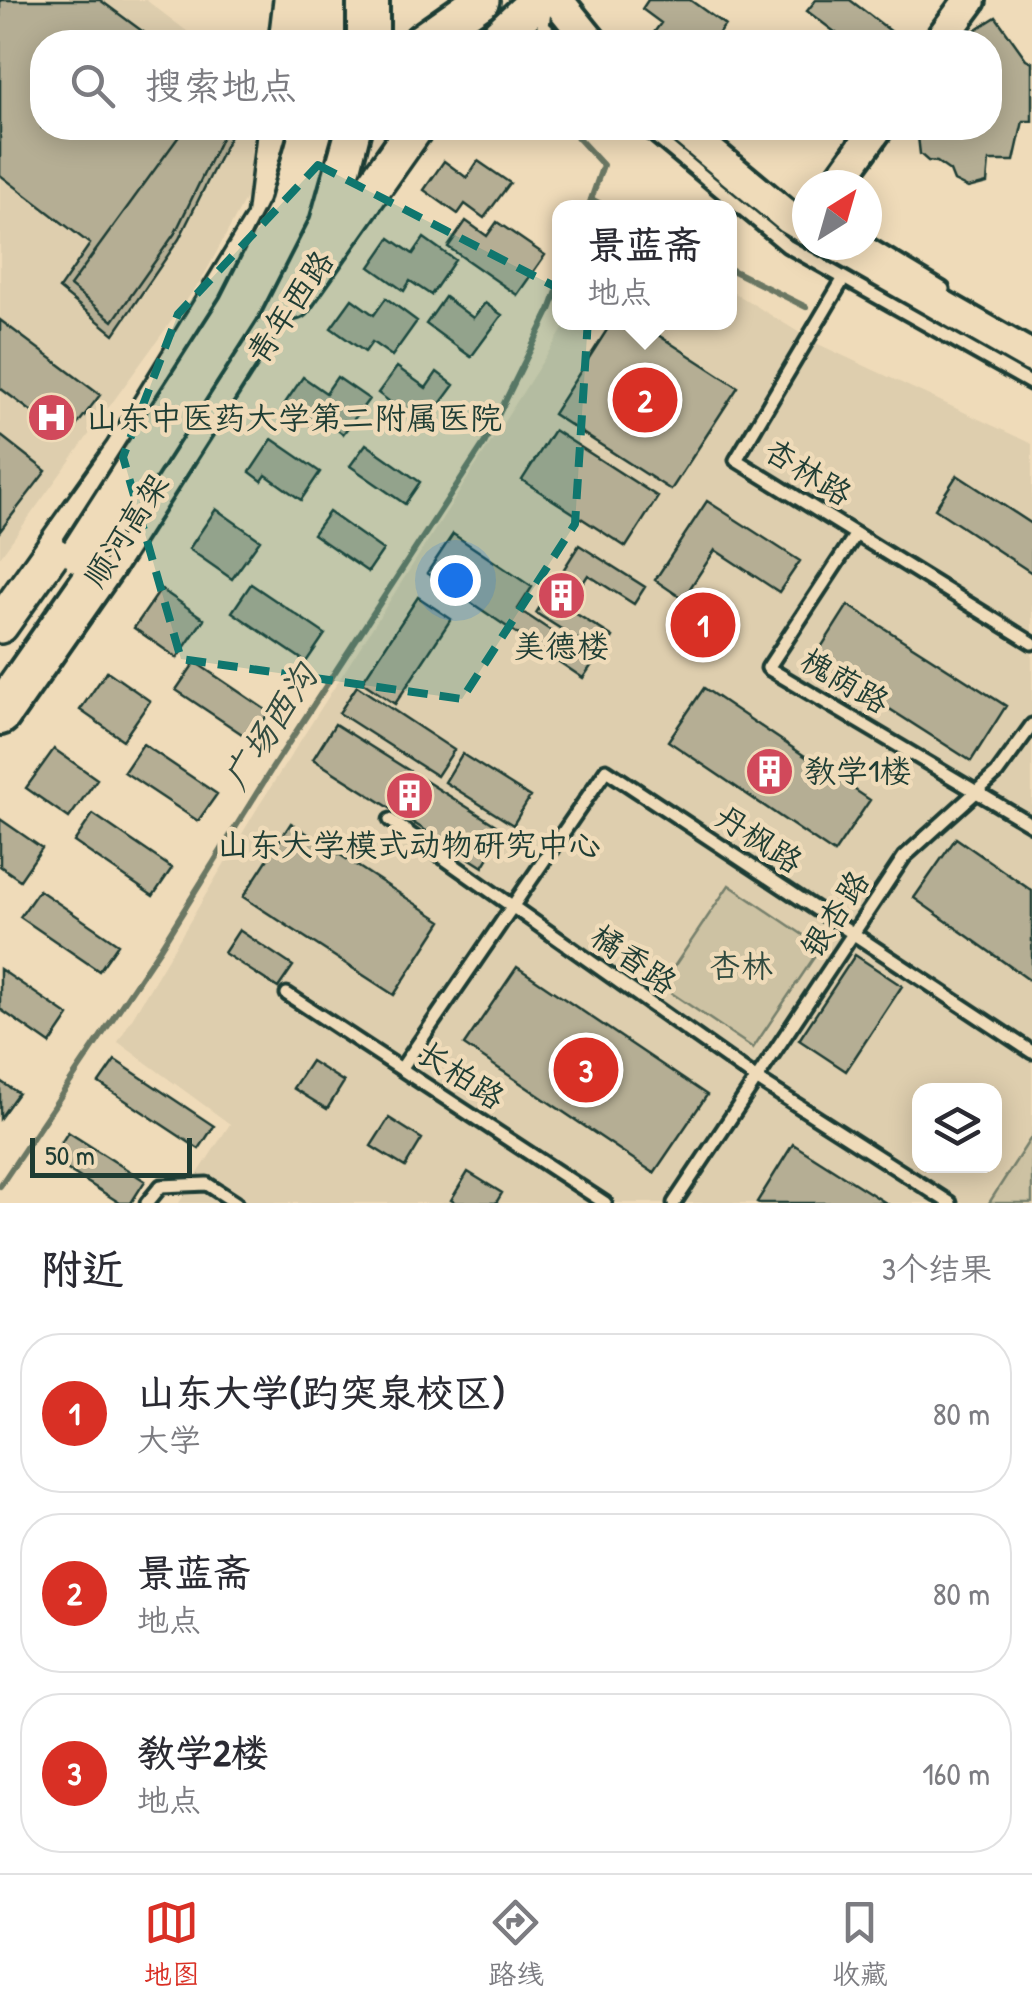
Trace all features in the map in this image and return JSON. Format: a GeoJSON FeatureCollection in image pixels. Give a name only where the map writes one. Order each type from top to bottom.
{"type":"FeatureCollection","features":[{"type":"Feature","properties":{"kind":"highway"},"geometry":{"type":"LineString","coordinates":[[324,30],[328,0]]}},
{"type":"Feature","properties":{"kind":"highway"},"geometry":{"type":"LineString","coordinates":[[366,0],[367,30]]}},
{"type":"Feature","properties":{"kind":"highway","name":"顺河高架"},"geometry":{"type":"LineString","coordinates":[[0,668],[82,553],[239,308],[289,210],[309,140]]}},
{"type":"Feature","properties":{"kind":"highway","name":"顺河高架"},"geometry":{"type":"LineString","coordinates":[[0,714],[104,565],[300,258],[338,180],[347,140]]}},
{"type":"Feature","properties":{"kind":"main road"},"geometry":{"type":"LineString","coordinates":[[288,30],[292,0]]}},
{"type":"Feature","properties":{"kind":"main road"},"geometry":{"type":"LineString","coordinates":[[366,0],[390,30]]}},
{"type":"Feature","properties":{"kind":"main road"},"geometry":{"type":"LineString","coordinates":[[438,30],[482,0]]}},
{"type":"Feature","properties":{"kind":"main road"},"geometry":{"type":"LineString","coordinates":[[506,30],[538,0]]}},
{"type":"Feature","properties":{"kind":"main road"},"geometry":{"type":"LineString","coordinates":[[557,0],[581,30]]}},
{"type":"Feature","properties":{"kind":"main road"},"geometry":{"type":"LineString","coordinates":[[948,30],[970,0]]}},
{"type":"Feature","properties":{"kind":"main road"},"geometry":{"type":"LineString","coordinates":[[265,219],[275,140]]}},
{"type":"Feature","properties":{"kind":"main road","name":"青年西路"},"geometry":{"type":"LineString","coordinates":[[0,625],[123,452],[314,140]]}},
{"type":"Feature","properties":{"kind":"main road","name":"青年西路"},"geometry":{"type":"LineString","coordinates":[[0,738],[407,140]]}},
{"type":"Feature","properties":{"kind":"main road"},"geometry":{"type":"LineString","coordinates":[[695,140],[792,220]]}},
{"type":"Feature","properties":{"kind":"main road"},"geometry":{"type":"LineString","coordinates":[[847,170],[869,140]]}},
{"type":"Feature","properties":{"kind":"main road"},"geometry":{"type":"LineString","coordinates":[[862,260],[1032,357]]}},
{"type":"Feature","properties":{"kind":"lane"},"geometry":{"type":"LineString","coordinates":[[547,0],[543,26],[547,30]]}},
{"type":"Feature","properties":{"kind":"lane"},"geometry":{"type":"LineString","coordinates":[[658,140],[731,200]]}},
{"type":"Feature","properties":{"kind":"lane"},"geometry":{"type":"LineString","coordinates":[[737,205],[788,246],[1032,384]]}},
{"type":"Feature","properties":{"kind":"lane"},"geometry":{"type":"LineString","coordinates":[[882,252],[950,293]]}},
{"type":"Feature","properties":{"kind":"lane","name":"杏林路"},"geometry":{"type":"LineString","coordinates":[[844,278],[736,460],[1032,643]]}},
{"type":"Feature","properties":{"kind":"lane"},"geometry":{"type":"LineString","coordinates":[[966,303],[1032,343]]}},
{"type":"Feature","properties":{"kind":"lane","name":"槐荫路"},"geometry":{"type":"LineString","coordinates":[[856,534],[768,668],[1032,825]]}},
{"type":"Feature","properties":{"kind":"lane","name":"银杏路"},"geometry":{"type":"LineString","coordinates":[[674,1203],[904,858],[997,773],[1032,725]]}},
{"type":"Feature","properties":{"kind":"lane","name":"丹枫路"},"geometry":{"type":"LineString","coordinates":[[512,906],[606,770],[1032,1052]]}},
{"type":"Feature","properties":{"kind":"lane","name":"橘香路"},"geometry":{"type":"LineString","coordinates":[[390,820],[758,1080],[950,1203]]}},
{"type":"Feature","properties":{"kind":"lane"},"geometry":{"type":"LineString","coordinates":[[401,1068],[512,906]]}},
{"type":"Feature","properties":{"kind":"lane","name":"长柏路"},"geometry":{"type":"LineString","coordinates":[[287,994],[606,1203]]}},
{"type":"Feature","properties":{"kind":"lane"},"geometry":{"type":"LineString","coordinates":[[146,1203],[162,1186],[207,1184],[236,1203]]}},
{"type":"Feature","properties":{"kind":"highlighted area"},"geometry":{"type":"Polygon","coordinates":[[[318,165],[589,304],[575,524],[462,699],[181,659],[123,457],[178,314],[318,165]]]}},
{"type":"Feature","properties":{"kind":"shaded area","name":"山东中医药大学第二附属医院"},"geometry":{"type":"Polygon","coordinates":[[[0,0],[146,0],[185,30],[30,30],[30,140],[252,140],[248,194],[202,279],[0,557],[0,0]]]}},
{"type":"Feature","properties":{"kind":"shaded area"},"geometry":{"type":"Polygon","coordinates":[[[737,294],[818,344],[1032,444],[1032,1203],[179,1203],[230,1124],[118,1042],[258,807],[563,330],[737,330],[737,294]]]}},
{"type":"Feature","properties":{"kind":"green space","name":"杏林"},"geometry":{"type":"Polygon","coordinates":[[[729,885],[821,947],[753,1048],[661,986],[729,885]]]}},
{"type":"Feature","properties":{"kind":"green space"},"geometry":{"type":"Polygon","coordinates":[[[1032,1136],[1032,1203],[989,1203],[1032,1136]]]}},
{"type":"Feature","properties":{"kind":"building"},"geometry":{"type":"Polygon","coordinates":[[[0,0],[100,0],[141,30],[30,30],[30,140],[228,140],[179,239],[114,334],[59,289],[90,244],[0,175],[0,0]]]}},
{"type":"Feature","properties":{"kind":"building"},"geometry":{"type":"Polygon","coordinates":[[[648,0],[690,0],[725,25],[721,30],[656,30],[661,23],[642,9],[648,0]]]}},
{"type":"Feature","properties":{"kind":"building"},"geometry":{"type":"Polygon","coordinates":[[[816,0],[850,0],[889,30],[832,30],[807,11],[816,0]]]}},
{"type":"Feature","properties":{"kind":"building"},"geometry":{"type":"Polygon","coordinates":[[[996,17],[1032,62],[1032,121],[1023,121],[1014,161],[989,161],[987,183],[968,188],[954,181],[950,171],[920,154],[918,140],[1002,140],[1002,30],[975,30],[996,17]]]}},
{"type":"Feature","properties":{"kind":"building"},"geometry":{"type":"Polygon","coordinates":[[[176,140],[220,140],[175,233],[113,321],[70,286],[176,140]]]}},
{"type":"Feature","properties":{"kind":"building"},"geometry":{"type":"Polygon","coordinates":[[[444,161],[467,178],[478,161],[510,183],[484,218],[465,204],[458,214],[424,190],[444,161]]]}},
{"type":"Feature","properties":{"kind":"building"},"geometry":{"type":"Polygon","coordinates":[[[466,221],[487,236],[497,222],[545,255],[517,295],[448,247],[466,221]]]}},
{"type":"Feature","properties":{"kind":"building"},"geometry":{"type":"Polygon","coordinates":[[[390,238],[413,254],[424,238],[455,260],[431,295],[410,281],[404,291],[370,267],[390,238]]]}},
{"type":"Feature","properties":{"kind":"building"},"geometry":{"type":"Polygon","coordinates":[[[445,297],[473,318],[485,303],[502,315],[471,357],[426,324],[445,297]]]}},
{"type":"Feature","properties":{"kind":"building"},"geometry":{"type":"Polygon","coordinates":[[[386,298],[417,321],[392,356],[372,342],[365,352],[331,328],[352,299],[374,315],[386,298]]]}},
{"type":"Feature","properties":{"kind":"building"},"geometry":{"type":"Polygon","coordinates":[[[0,320],[100,395],[67,438],[0,388],[0,320]]]}},
{"type":"Feature","properties":{"kind":"building"},"geometry":{"type":"Polygon","coordinates":[[[607,330],[650,330],[738,387],[671,490],[553,414],[607,330]]]}},
{"type":"Feature","properties":{"kind":"building"},"geometry":{"type":"Polygon","coordinates":[[[397,367],[426,388],[437,372],[454,385],[423,427],[378,393],[397,367]]]}},
{"type":"Feature","properties":{"kind":"building"},"geometry":{"type":"Polygon","coordinates":[[[303,377],[326,393],[337,377],[369,399],[343,434],[323,420],[317,430],[283,406],[303,377]]]}},
{"type":"Feature","properties":{"kind":"building"},"geometry":{"type":"Polygon","coordinates":[[[554,430],[658,497],[626,547],[522,480],[554,430]]]}},
{"type":"Feature","properties":{"kind":"building"},"geometry":{"type":"Polygon","coordinates":[[[0,435],[46,471],[0,531],[0,435]]]}},
{"type":"Feature","properties":{"kind":"building"},"geometry":{"type":"Polygon","coordinates":[[[272,439],[320,472],[301,500],[266,475],[262,481],[250,472],[272,439]]]}},
{"type":"Feature","properties":{"kind":"building"},"geometry":{"type":"Polygon","coordinates":[[[366,444],[420,482],[405,504],[350,466],[366,444]]]}},
{"type":"Feature","properties":{"kind":"building"},"geometry":{"type":"Polygon","coordinates":[[[957,475],[1032,524],[1032,573],[935,509],[957,475]]]}},
{"type":"Feature","properties":{"kind":"building"},"geometry":{"type":"Polygon","coordinates":[[[707,501],[800,561],[779,592],[715,550],[683,599],[655,580],[707,501]]]}},
{"type":"Feature","properties":{"kind":"building"},"geometry":{"type":"Polygon","coordinates":[[[216,509],[260,540],[232,579],[189,549],[216,509]]]}},
{"type":"Feature","properties":{"kind":"building"},"geometry":{"type":"Polygon","coordinates":[[[329,512],[383,550],[368,572],[313,534],[329,512]]]}},
{"type":"Feature","properties":{"kind":"building"},"geometry":{"type":"Polygon","coordinates":[[[453,534],[532,587],[518,609],[595,660],[583,678],[427,573],[453,534]]]}},
{"type":"Feature","properties":{"kind":"building","name":"美德楼"},"geometry":{"type":"Polygon","coordinates":[[[579,545],[645,587],[634,604],[588,575],[567,608],[613,637],[602,655],[536,613],[579,545]]]}},
{"type":"Feature","properties":{"kind":"building"},"geometry":{"type":"Polygon","coordinates":[[[251,584],[325,634],[306,662],[232,612],[251,584]]]}},
{"type":"Feature","properties":{"kind":"building"},"geometry":{"type":"Polygon","coordinates":[[[161,589],[204,619],[177,658],[134,628],[161,589]]]}},
{"type":"Feature","properties":{"kind":"building"},"geometry":{"type":"Polygon","coordinates":[[[418,597],[451,619],[395,704],[362,682],[418,597]]]}},
{"type":"Feature","properties":{"kind":"building"},"geometry":{"type":"Polygon","coordinates":[[[848,605],[1006,706],[971,761],[813,660],[848,605]]]}},
{"type":"Feature","properties":{"kind":"building"},"geometry":{"type":"Polygon","coordinates":[[[195,662],[269,712],[251,740],[176,690],[195,662]]]}},
{"type":"Feature","properties":{"kind":"building"},"geometry":{"type":"Polygon","coordinates":[[[107,671],[150,701],[123,740],[80,710],[107,671]]]}},
{"type":"Feature","properties":{"kind":"building"},"geometry":{"type":"Polygon","coordinates":[[[357,686],[454,750],[437,776],[339,713],[357,686]]]}},
{"type":"Feature","properties":{"kind":"building","name":"教学1楼"},"geometry":{"type":"Polygon","coordinates":[[[704,688],[870,800],[834,853],[668,741],[704,688]]]}},
{"type":"Feature","properties":{"kind":"building","name":"山东大学模式动物研究中心"},"geometry":{"type":"Polygon","coordinates":[[[335,724],[505,831],[483,867],[313,759],[335,724]]]}},
{"type":"Feature","properties":{"kind":"building"},"geometry":{"type":"Polygon","coordinates":[[[143,744],[217,794],[198,821],[124,772],[143,744]]]}},
{"type":"Feature","properties":{"kind":"building"},"geometry":{"type":"Polygon","coordinates":[[[54,749],[97,779],[69,818],[26,788],[54,749]]]}},
{"type":"Feature","properties":{"kind":"building"},"geometry":{"type":"Polygon","coordinates":[[[462,754],[530,797],[513,825],[445,782],[462,754]]]}},
{"type":"Feature","properties":{"kind":"building"},"geometry":{"type":"Polygon","coordinates":[[[93,814],[172,868],[153,896],[74,842],[93,814]]]}},
{"type":"Feature","properties":{"kind":"building"},"geometry":{"type":"Polygon","coordinates":[[[0,819],[42,848],[20,880],[0,866],[0,819]]]}},
{"type":"Feature","properties":{"kind":"building"},"geometry":{"type":"Polygon","coordinates":[[[291,823],[442,921],[394,995],[243,897],[291,823]]]}},
{"type":"Feature","properties":{"kind":"building"},"geometry":{"type":"Polygon","coordinates":[[[956,838],[1032,891],[1032,982],[914,898],[956,838]]]}},
{"type":"Feature","properties":{"kind":"building"},"geometry":{"type":"Polygon","coordinates":[[[39,890],[118,944],[99,971],[20,917],[39,890]]]}},
{"type":"Feature","properties":{"kind":"building"},"geometry":{"type":"Polygon","coordinates":[[[239,930],[293,966],[278,988],[224,953],[239,930]]]}},
{"type":"Feature","properties":{"kind":"building"},"geometry":{"type":"Polygon","coordinates":[[[855,955],[902,986],[846,1071],[799,1040],[855,955]]]}},
{"type":"Feature","properties":{"kind":"building"},"geometry":{"type":"Polygon","coordinates":[[[517,967],[707,1095],[654,1173],[464,1045],[517,967]]]}},
{"type":"Feature","properties":{"kind":"building"},"geometry":{"type":"Polygon","coordinates":[[[0,969],[69,1016],[50,1044],[0,1009],[0,969]]]}},
{"type":"Feature","properties":{"kind":"building"},"geometry":{"type":"Polygon","coordinates":[[[115,1060],[214,1126],[199,1149],[99,1083],[115,1060]]]}},
{"type":"Feature","properties":{"kind":"building"},"geometry":{"type":"Polygon","coordinates":[[[311,1061],[344,1082],[327,1109],[293,1088],[311,1061]]]}},
{"type":"Feature","properties":{"kind":"building"},"geometry":{"type":"Polygon","coordinates":[[[0,1081],[18,1093],[0,1118],[0,1081]]]}},
{"type":"Feature","properties":{"kind":"building"},"geometry":{"type":"Polygon","coordinates":[[[389,1118],[422,1139],[405,1167],[371,1146],[389,1118]]]}},
{"type":"Feature","properties":{"kind":"building"},"geometry":{"type":"Polygon","coordinates":[[[68,1132],[145,1181],[131,1203],[120,1203],[51,1159],[68,1132]]]}},
{"type":"Feature","properties":{"kind":"building"},"geometry":{"type":"Polygon","coordinates":[[[793,1144],[886,1203],[757,1202],[793,1144]]]}},
{"type":"Feature","properties":{"kind":"building"},"geometry":{"type":"Polygon","coordinates":[[[468,1172],[502,1193],[496,1203],[451,1200],[468,1172]]]}},
{"type":"Feature","properties":{"kind":"waterway"},"geometry":{"type":"LineString","coordinates":[[580,140],[603,165],[591,200]]}},
{"type":"Feature","properties":{"kind":"waterway"},"geometry":{"type":"LineString","coordinates":[[737,272],[806,307]]}},
{"type":"Feature","properties":{"kind":"waterway","name":"广场西沟"},"geometry":{"type":"LineString","coordinates":[[0,1186],[161,947],[485,442],[552,305]]}},
{"type":"Feature","properties":{"kind":"place","name":"景蓝斋"},"geometry":{"type":"Point","coordinates":[645,400]}},
{"type":"Feature","properties":{"kind":"place","name":"山东中医药大学第二附属医院"},"geometry":{"type":"Point","coordinates":[51,418]}},
{"type":"Feature","properties":{"kind":"place","name":"美德楼"},"geometry":{"type":"Point","coordinates":[561,596]}},
{"type":"Feature","properties":{"kind":"place","name":"山东大学(趵突泉校区)"},"geometry":{"type":"Point","coordinates":[703,625]}},
{"type":"Feature","properties":{"kind":"place","name":"教学1楼"},"geometry":{"type":"Point","coordinates":[769,771]}},
{"type":"Feature","properties":{"kind":"place","name":"山东大学模式动物研究中心"},"geometry":{"type":"Point","coordinates":[409,795]}},
{"type":"Feature","properties":{"kind":"place","name":"教学2楼"},"geometry":{"type":"Point","coordinates":[586,1070]}}]}
